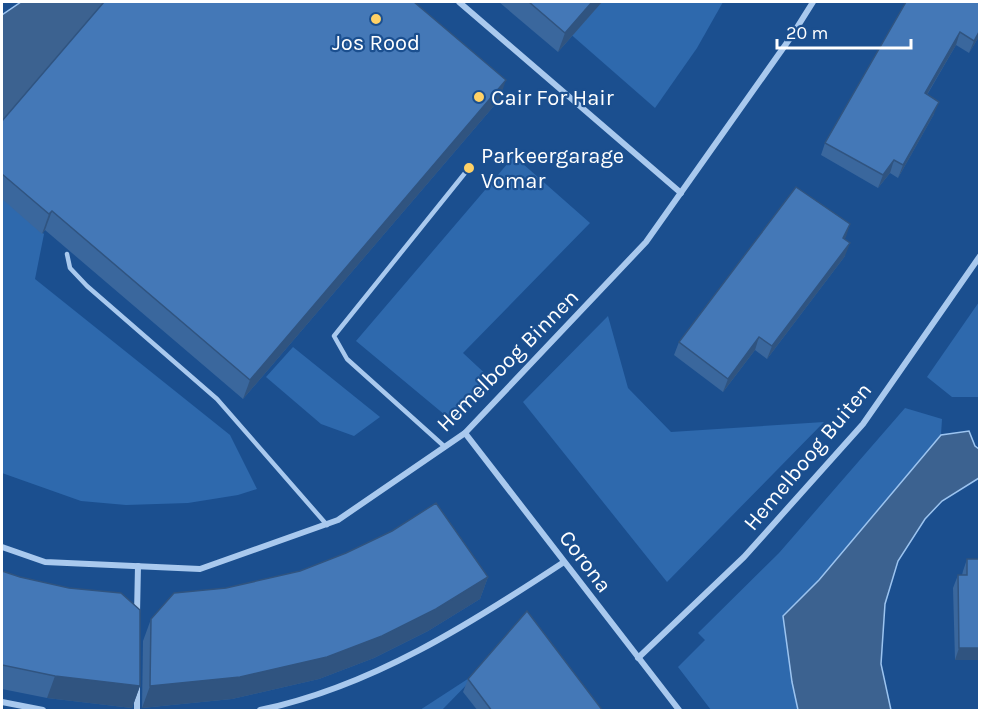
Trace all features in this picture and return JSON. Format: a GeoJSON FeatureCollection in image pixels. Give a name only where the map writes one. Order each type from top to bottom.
{"type":"FeatureCollection","features":[{"type":"Feature","properties":{"kind":"street"},"geometry":{"type":"LineString","coordinates":[[459,2],[681,193]]}},
{"type":"Feature","properties":{"kind":"street","name":"Hemelboog Binnen"},"geometry":{"type":"LineString","coordinates":[[2,548],[45,562],[200,569],[338,520],[465,433],[646,242],[813,2]]}},
{"type":"Feature","properties":{"kind":"street","name":"Hemelboog Buiten"},"geometry":{"type":"LineString","coordinates":[[638,658],[744,557],[863,424],[980,256]]}},
{"type":"Feature","properties":{"kind":"street","name":"Corona"},"geometry":{"type":"LineString","coordinates":[[465,433],[679,711]]}},
{"type":"Feature","properties":{"kind":"street"},"geometry":{"type":"LineString","coordinates":[[260,711],[284,705],[380,671],[496,607],[564,562]]}},
{"type":"Feature","properties":{"kind":"street"},"geometry":{"type":"LineString","coordinates":[[137,622],[138,566]]}},
{"type":"Feature","properties":{"kind":"street"},"geometry":{"type":"LineString","coordinates":[[137,677],[137,711]]}},
{"type":"Feature","properties":{"kind":"street"},"geometry":{"type":"LineString","coordinates":[[2,702],[43,711]]}},
{"type":"Feature","properties":{"kind":"lane"},"geometry":{"type":"LineString","coordinates":[[445,447],[347,359],[334,336],[469,168]]}},
{"type":"Feature","properties":{"kind":"lane"},"geometry":{"type":"LineString","coordinates":[[67,254],[70,268],[81,280],[217,399],[327,525]]}},
{"type":"Feature","properties":{"kind":"shaded area"},"geometry":{"type":"Polygon","coordinates":[[[21,2],[108,2],[2,125],[2,15],[21,2]]]}},
{"type":"Feature","properties":{"kind":"shaded area"},"geometry":{"type":"Polygon","coordinates":[[[592,2],[723,2],[697,48],[655,108],[567,31],[592,2]]]}},
{"type":"Feature","properties":{"kind":"shaded area"},"geometry":{"type":"Polygon","coordinates":[[[514,156],[590,223],[463,353],[491,379],[451,420],[356,341],[514,156]]]}},
{"type":"Feature","properties":{"kind":"shaded area"},"geometry":{"type":"Polygon","coordinates":[[[2,197],[44,234],[35,279],[230,435],[257,489],[238,495],[188,503],[126,505],[81,501],[2,473],[2,197]]]}},
{"type":"Feature","properties":{"kind":"shaded area"},"geometry":{"type":"Polygon","coordinates":[[[979,302],[979,397],[952,397],[927,377],[979,302]]]}},
{"type":"Feature","properties":{"kind":"shaded area"},"geometry":{"type":"Polygon","coordinates":[[[608,316],[628,388],[671,432],[824,422],[667,582],[523,402],[608,316]]]}},
{"type":"Feature","properties":{"kind":"shaded area"},"geometry":{"type":"Polygon","coordinates":[[[293,347],[380,417],[354,436],[321,424],[266,377],[293,347]]]}},
{"type":"Feature","properties":{"kind":"shaded area"},"geometry":{"type":"Polygon","coordinates":[[[905,408],[942,419],[941,435],[819,580],[783,615],[798,710],[711,710],[678,667],[705,640],[698,633],[779,553],[905,408]]]}},
{"type":"Feature","properties":{"kind":"shaded area"},"geometry":{"type":"Polygon","coordinates":[[[969,431],[975,446],[979,449],[979,478],[942,501],[925,519],[898,561],[885,604],[881,664],[891,710],[798,710],[783,616],[819,580],[941,435],[969,431]]]}},
{"type":"Feature","properties":{"kind":"shaded area"},"geometry":{"type":"Polygon","coordinates":[[[480,671],[442,710],[420,710],[480,671]]]}},
{"type":"Feature","properties":{"kind":"building"},"geometry":{"type":"Polygon","coordinates":[[[104,2],[414,2],[506,80],[250,380],[52,211],[49,214],[2,174],[2,121],[104,2]]]}},
{"type":"Feature","properties":{"kind":"building"},"geometry":{"type":"Polygon","coordinates":[[[529,2],[592,2],[565,33],[529,2]]]}},
{"type":"Feature","properties":{"kind":"building"},"geometry":{"type":"Polygon","coordinates":[[[906,2],[980,2],[980,30],[974,41],[960,32],[925,93],[939,102],[903,165],[894,160],[883,175],[825,143],[906,2]]]}},
{"type":"Feature","properties":{"kind":"building"},"geometry":{"type":"Polygon","coordinates":[[[796,187],[850,224],[843,238],[850,243],[772,346],[759,337],[728,379],[679,342],[796,187]]]}},
{"type":"Feature","properties":{"kind":"building"},"geometry":{"type":"Polygon","coordinates":[[[436,503],[488,577],[436,609],[382,636],[327,657],[240,677],[150,686],[151,619],[174,593],[226,588],[300,571],[346,553],[392,531],[436,503]]]}},
{"type":"Feature","properties":{"kind":"building"},"geometry":{"type":"Polygon","coordinates":[[[967,559],[980,559],[980,648],[959,648],[958,575],[967,575],[967,559]]]}},
{"type":"Feature","properties":{"kind":"building"},"geometry":{"type":"Polygon","coordinates":[[[2,571],[69,588],[121,593],[140,610],[140,686],[55,676],[2,665],[2,571]]]}},
{"type":"Feature","properties":{"kind":"building"},"geometry":{"type":"Polygon","coordinates":[[[527,611],[603,711],[492,711],[468,679],[527,611]]]}},
{"type":"Feature","properties":{"kind":"place","name":"Jos Rood"},"geometry":{"type":"Point","coordinates":[376,19]}},
{"type":"Feature","properties":{"kind":"place","name":"Cair For Hair"},"geometry":{"type":"Point","coordinates":[479,97]}},
{"type":"Feature","properties":{"kind":"place","name":"Parkeergarage Vomar"},"geometry":{"type":"Point","coordinates":[469,168]}}]}
